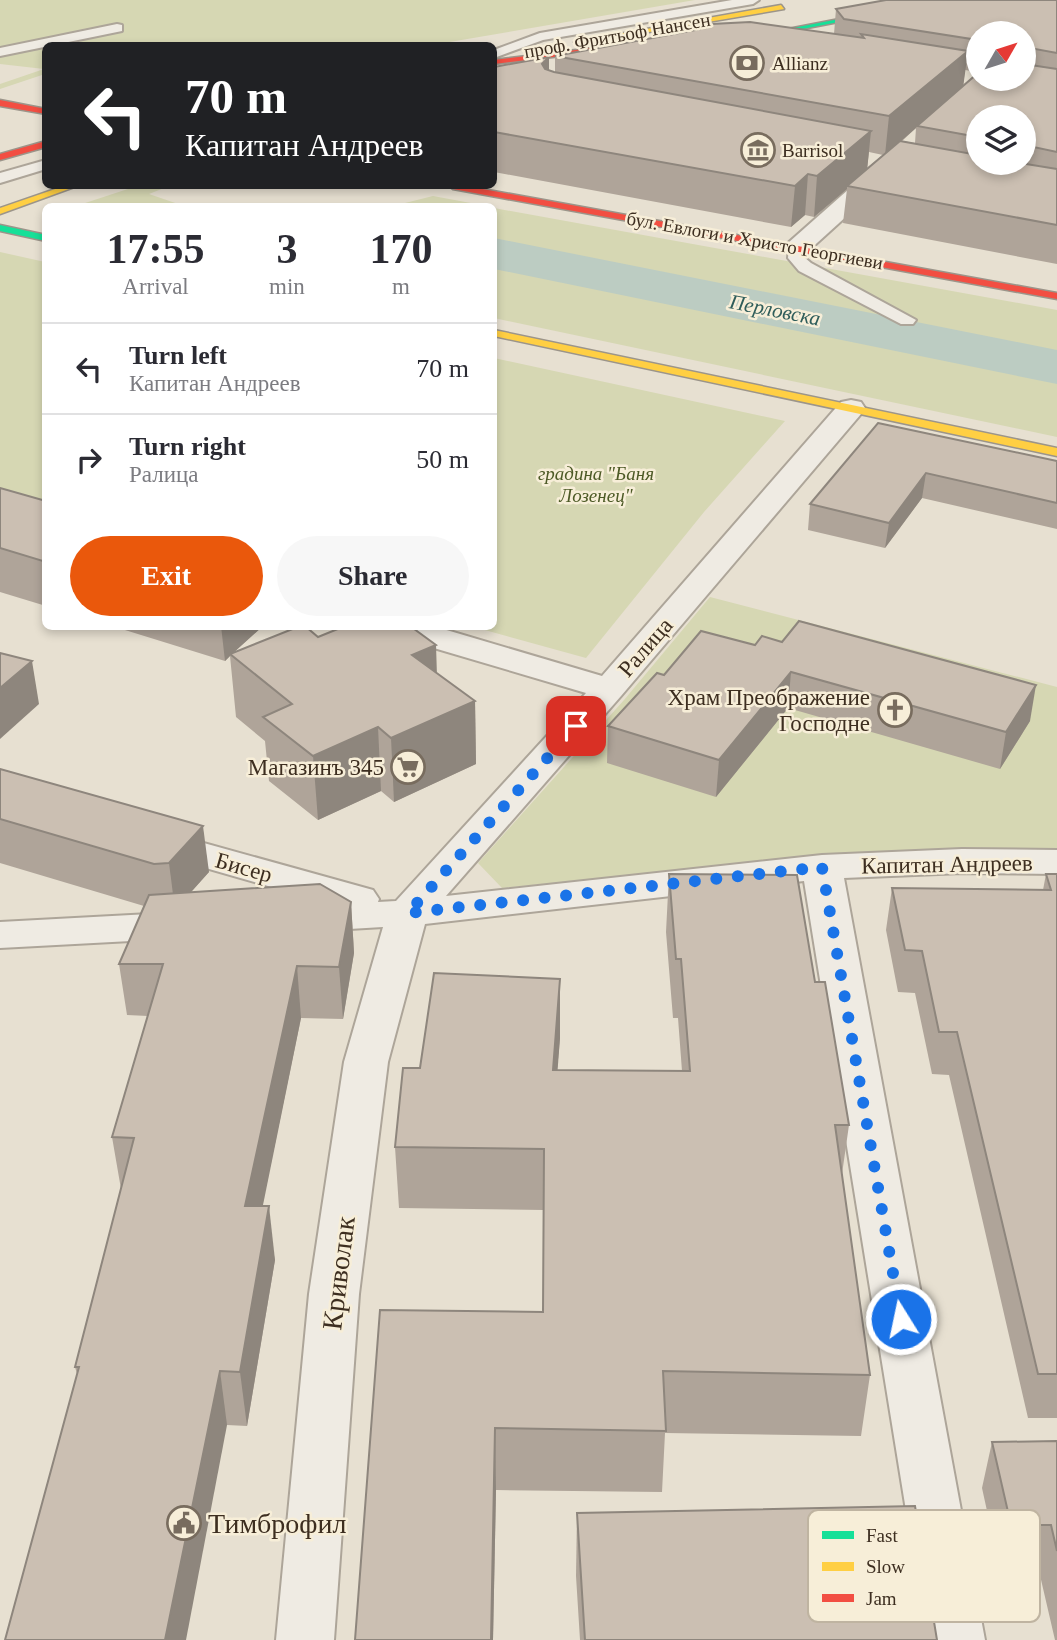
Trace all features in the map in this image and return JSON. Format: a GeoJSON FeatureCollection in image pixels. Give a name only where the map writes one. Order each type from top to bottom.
{"type":"FeatureCollection","features":[{"type":"Feature","properties":{"kind":"main road","name":"проф. Фритьоф Нансен"},"geometry":{"type":"LineString","coordinates":[[574,63],[880,0]]}},
{"type":"Feature","properties":{"kind":"main road","name":"проф. Фритьоф Нансен"},"geometry":{"type":"LineString","coordinates":[[727,41],[953,2]]}},
{"type":"Feature","properties":{"kind":"main road","name":"проф. Фритьоф Нансен"},"geometry":{"type":"LineString","coordinates":[[497,55],[797,5]]}},
{"type":"Feature","properties":{"kind":"main road","name":"проф. Фритьоф Нансен"},"geometry":{"type":"LineString","coordinates":[[497,62],[613,62]]}},
{"type":"Feature","properties":{"kind":"main road"},"geometry":{"type":"LineString","coordinates":[[0,103],[42,111]]}},
{"type":"Feature","properties":{"kind":"main road"},"geometry":{"type":"LineString","coordinates":[[0,156],[42,145]]}},
{"type":"Feature","properties":{"kind":"main road"},"geometry":{"type":"LineString","coordinates":[[0,211],[63,189]]}},
{"type":"Feature","properties":{"kind":"main road","name":"бул. Евлоги и Христо Георгиеви"},"geometry":{"type":"LineString","coordinates":[[470,189],[1057,296]]}},
{"type":"Feature","properties":{"kind":"main road"},"geometry":{"type":"LineString","coordinates":[[0,228],[42,237]]}},
{"type":"Feature","properties":{"kind":"main road"},"geometry":{"type":"LineString","coordinates":[[497,334],[1057,452]]}},
{"type":"Feature","properties":{"kind":"street"},"geometry":{"type":"LineString","coordinates":[[727,41],[790,52]]}},
{"type":"Feature","properties":{"kind":"street"},"geometry":{"type":"LineString","coordinates":[[797,248],[901,163],[859,160]]}},
{"type":"Feature","properties":{"kind":"street","name":"Ралица"},"geometry":{"type":"LineString","coordinates":[[408,913],[609,689],[851,408]]}},
{"type":"Feature","properties":{"kind":"street"},"geometry":{"type":"LineString","coordinates":[[409,630],[609,689]]}},
{"type":"Feature","properties":{"kind":"street","name":"Бисер"},"geometry":{"type":"LineString","coordinates":[[118,831],[408,913]]}},
{"type":"Feature","properties":{"kind":"street","name":"Капитан Андреев"},"geometry":{"type":"LineString","coordinates":[[260,921],[408,913],[822,867],[962,861],[1057,862]]}},
{"type":"Feature","properties":{"kind":"street"},"geometry":{"type":"LineString","coordinates":[[822,867],[933,1510]]}},
{"type":"Feature","properties":{"kind":"street","name":"Криволак"},"geometry":{"type":"LineString","coordinates":[[305,1640],[334,1294],[366,1062],[408,913]]}},
{"type":"Feature","properties":{"kind":"street"},"geometry":{"type":"LineString","coordinates":[[0,935],[220,923]]}},
{"type":"Feature","properties":{"kind":"street"},"geometry":{"type":"LineString","coordinates":[[953,1622],[956,1640]]}},
{"type":"Feature","properties":{"kind":"lane"},"geometry":{"type":"LineString","coordinates":[[497,54],[540,37],[753,0]]}},
{"type":"Feature","properties":{"kind":"lane"},"geometry":{"type":"LineString","coordinates":[[51,42],[111,24]]}},
{"type":"Feature","properties":{"kind":"lane"},"geometry":{"type":"LineString","coordinates":[[0,52],[42,45]]}},
{"type":"Feature","properties":{"kind":"lane"},"geometry":{"type":"LineString","coordinates":[[497,68],[513,65],[574,63]]}},
{"type":"Feature","properties":{"kind":"lane"},"geometry":{"type":"LineString","coordinates":[[0,178],[42,165]]}},
{"type":"Feature","properties":{"kind":"lane"},"geometry":{"type":"LineString","coordinates":[[797,248],[796,258],[805,267],[907,320]]}},
{"type":"Feature","properties":{"kind":"green space"},"geometry":{"type":"Polygon","coordinates":[[[0,0],[695,0],[450,42],[42,42],[42,69],[0,64],[0,0]]]}},
{"type":"Feature","properties":{"kind":"green space"},"geometry":{"type":"Polygon","coordinates":[[[42,70],[42,75],[0,89],[0,84],[42,70]]]}},
{"type":"Feature","properties":{"kind":"green space"},"geometry":{"type":"Polygon","coordinates":[[[128,189],[162,189],[149,194],[175,203],[85,203],[128,189]]]}},
{"type":"Feature","properties":{"kind":"green space"},"geometry":{"type":"Polygon","coordinates":[[[433,196],[471,203],[405,203],[433,196]]]}},
{"type":"Feature","properties":{"kind":"green space"},"geometry":{"type":"Polygon","coordinates":[[[497,209],[1057,310],[1057,437],[497,319],[497,209]]]}},
{"type":"Feature","properties":{"kind":"green space"},"geometry":{"type":"Polygon","coordinates":[[[0,252],[42,261],[42,504],[0,492],[0,252]]]}},
{"type":"Feature","properties":{"kind":"green space","name":"градина \"Баня Лозенец\""},"geometry":{"type":"Polygon","coordinates":[[[497,359],[785,421],[704,512],[586,658],[485,630],[497,630],[497,359]]]}},
{"type":"Feature","properties":{"kind":"green space"},"geometry":{"type":"Polygon","coordinates":[[[710,597],[1057,687],[1057,850],[848,856],[502,888],[478,863],[624,700],[710,597]]]}},
{"type":"Feature","properties":{"kind":"water","name":"Перловска"},"geometry":{"type":"Polygon","coordinates":[[[497,239],[1057,350],[1057,384],[497,270],[497,239]]]}},
{"type":"Feature","properties":{"kind":"building"},"geometry":{"type":"Polygon","coordinates":[[[886,0],[1057,0],[1057,53],[1036,49],[1036,21],[966,21],[966,38],[844,19],[836,9],[886,0]]]}},
{"type":"Feature","properties":{"kind":"building"},"geometry":{"type":"Polygon","coordinates":[[[750,22],[864,38],[861,34],[966,53],[889,116],[555,56],[712,27],[712,24],[750,22]]]}},
{"type":"Feature","properties":{"kind":"building"},"geometry":{"type":"Polygon","coordinates":[[[549,57],[542,64],[545,69],[554,72],[871,131],[817,176],[808,174],[795,186],[497,133],[497,66],[549,57]]]}},
{"type":"Feature","properties":{"kind":"building"},"geometry":{"type":"Polygon","coordinates":[[[1036,66],[1057,69],[1057,152],[1036,148],[1036,105],[966,105],[966,135],[917,126],[966,83],[966,91],[1036,91],[1036,66]]]}},
{"type":"Feature","properties":{"kind":"building"},"geometry":{"type":"Polygon","coordinates":[[[900,141],[966,153],[966,175],[1036,175],[1036,166],[1057,169],[1057,225],[847,186],[900,141]]]}},
{"type":"Feature","properties":{"kind":"building"},"geometry":{"type":"Polygon","coordinates":[[[878,423],[1057,461],[1057,503],[926,473],[889,523],[810,504],[878,423]]]}},
{"type":"Feature","properties":{"kind":"building"},"geometry":{"type":"Polygon","coordinates":[[[0,488],[42,500],[42,561],[0,548],[0,488]]]}},
{"type":"Feature","properties":{"kind":"building"},"geometry":{"type":"Polygon","coordinates":[[[799,621],[1036,685],[1006,732],[791,672],[719,760],[608,726],[657,673],[664,675],[701,631],[755,645],[762,636],[782,642],[799,621]]]}},
{"type":"Feature","properties":{"kind":"building"},"geometry":{"type":"Polygon","coordinates":[[[290,630],[310,630],[318,637],[335,630],[415,630],[436,645],[412,655],[475,701],[391,738],[378,727],[313,756],[263,717],[292,704],[230,654],[290,630]]]}},
{"type":"Feature","properties":{"kind":"building"},"geometry":{"type":"Polygon","coordinates":[[[0,653],[32,661],[0,688],[0,653]]]}},
{"type":"Feature","properties":{"kind":"building"},"geometry":{"type":"Polygon","coordinates":[[[0,769],[203,826],[169,863],[154,864],[0,819],[0,769]]]}},
{"type":"Feature","properties":{"kind":"building"},"geometry":{"type":"Polygon","coordinates":[[[669,874],[797,875],[815,982],[825,982],[849,1125],[835,1125],[870,1375],[663,1371],[666,1431],[495,1428],[491,1640],[355,1640],[380,1310],[543,1312],[544,1149],[395,1147],[403,1068],[420,1068],[434,973],[560,979],[553,1070],[690,1071],[681,959],[676,959],[669,874]]]}},
{"type":"Feature","properties":{"kind":"building"},"geometry":{"type":"Polygon","coordinates":[[[1046,874],[1057,874],[1057,1374],[1038,1374],[957,1032],[939,1032],[922,951],[905,950],[892,888],[1051,890],[1046,874]]]}},
{"type":"Feature","properties":{"kind":"building"},"geometry":{"type":"Polygon","coordinates":[[[320,884],[351,902],[339,967],[297,966],[245,1206],[269,1206],[240,1372],[220,1371],[165,1640],[5,1640],[79,1367],[75,1367],[134,1138],[112,1137],[163,964],[119,964],[149,895],[320,884]]]}},
{"type":"Feature","properties":{"kind":"building"},"geometry":{"type":"Polygon","coordinates":[[[1057,1441],[1057,1551],[1051,1525],[1040,1525],[1040,1510],[1008,1510],[992,1442],[1057,1441]]]}},
{"type":"Feature","properties":{"kind":"building"},"geometry":{"type":"Polygon","coordinates":[[[915,1506],[916,1510],[808,1510],[808,1622],[934,1622],[937,1640],[585,1640],[577,1513],[915,1506]]]}},
{"type":"Feature","properties":{"kind":"traffic: fast"},"geometry":{"type":"LineString","coordinates":[[745,38],[949,0]]}},
{"type":"Feature","properties":{"kind":"traffic: fast"},"geometry":{"type":"LineString","coordinates":[[0,228],[42,237]]}},
{"type":"Feature","properties":{"kind":"traffic: slow"},"geometry":{"type":"LineString","coordinates":[[578,42],[781,7]]}},
{"type":"Feature","properties":{"kind":"traffic: slow"},"geometry":{"type":"LineString","coordinates":[[0,211],[63,189]]}},
{"type":"Feature","properties":{"kind":"traffic: slow"},"geometry":{"type":"LineString","coordinates":[[497,334],[1057,452]]}},
{"type":"Feature","properties":{"kind":"traffic: jam"},"geometry":{"type":"LineString","coordinates":[[497,62],[609,48]]}},
{"type":"Feature","properties":{"kind":"traffic: jam"},"geometry":{"type":"LineString","coordinates":[[0,103],[42,111]]}},
{"type":"Feature","properties":{"kind":"traffic: jam"},"geometry":{"type":"LineString","coordinates":[[0,157],[42,145]]}},
{"type":"Feature","properties":{"kind":"traffic: jam"},"geometry":{"type":"LineString","coordinates":[[469,189],[1057,296]]}},
{"type":"Feature","properties":{"kind":"place","name":"Allianz"},"geometry":{"type":"Point","coordinates":[747,63]}},
{"type":"Feature","properties":{"kind":"place","name":"Barrisol"},"geometry":{"type":"Point","coordinates":[758,150]}},
{"type":"Feature","properties":{"kind":"place","name":"Храм Преображение Господне"},"geometry":{"type":"Point","coordinates":[895,710]}},
{"type":"Feature","properties":{"kind":"place","name":"Магазинъ 345"},"geometry":{"type":"Point","coordinates":[408,767]}},
{"type":"Feature","properties":{"kind":"place","name":"Тимброфил"},"geometry":{"type":"Point","coordinates":[184,1523]}},
{"type":"Feature","properties":{"kind":"route"},"geometry":{"type":"LineString","coordinates":[[576,726],[408,913],[822,867],[901,1319]]}}]}
